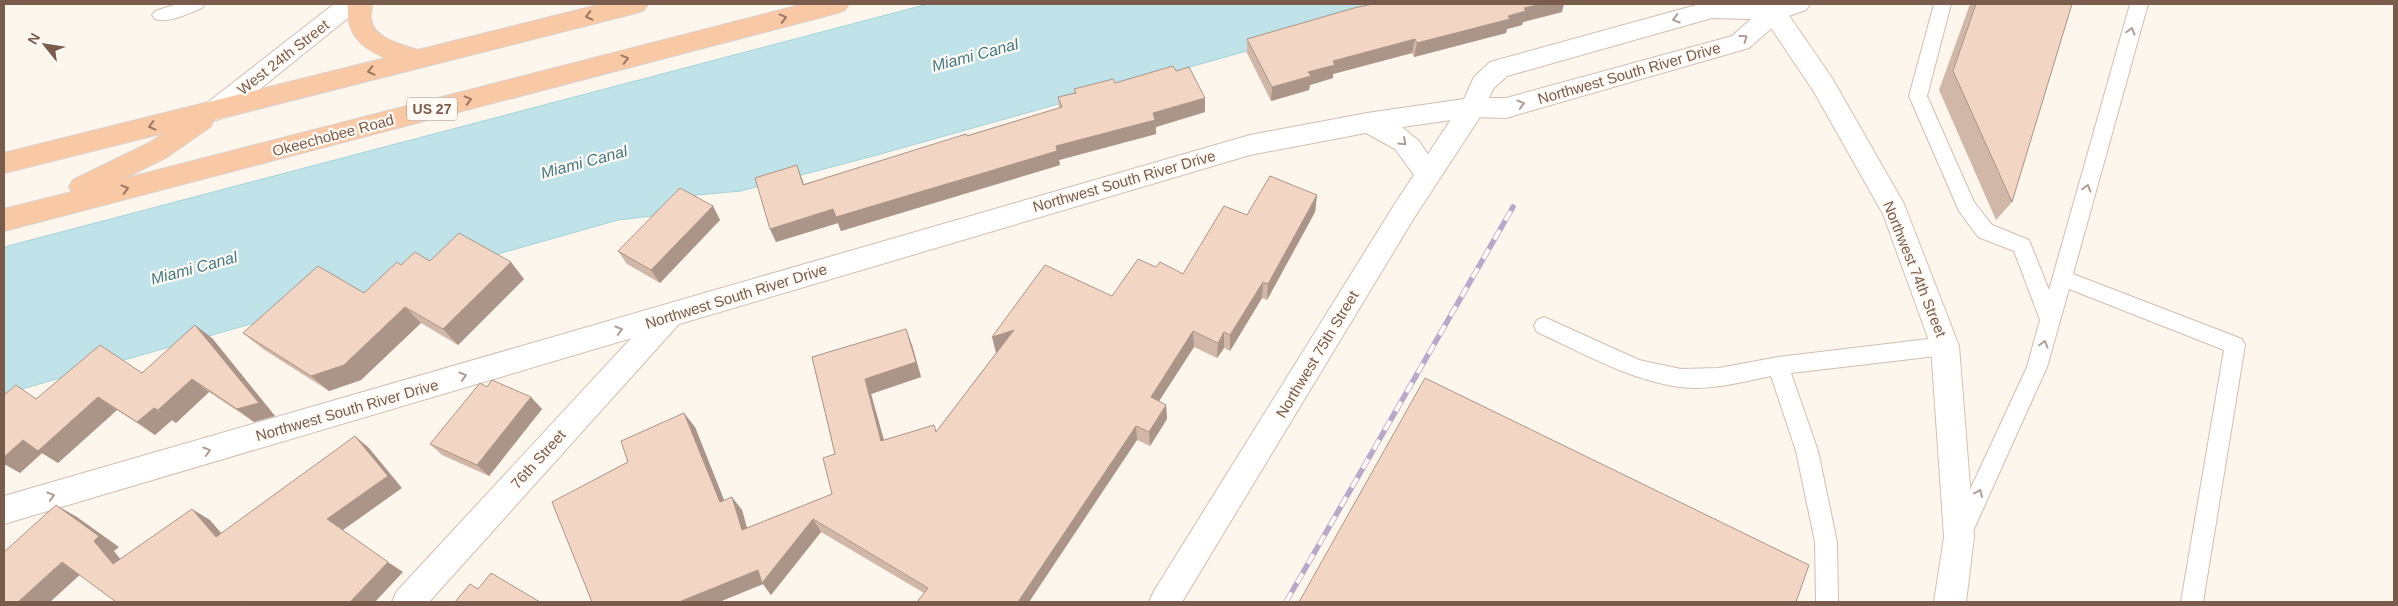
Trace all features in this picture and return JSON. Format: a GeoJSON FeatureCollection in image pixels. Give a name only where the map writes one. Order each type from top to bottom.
{"type":"FeatureCollection","features":[{"type":"Feature","properties":{"kind":"highway"},"geometry":{"type":"LineString","coordinates":[[360,4],[359,22],[368,38],[388,50],[418,59]]}},
{"type":"Feature","properties":{"kind":"highway"},"geometry":{"type":"LineString","coordinates":[[4,163],[636,4]]}},
{"type":"Feature","properties":{"kind":"highway","name":"Okeechobee Road"},"geometry":{"type":"LineString","coordinates":[[15,217],[837,4]]}},
{"type":"Feature","properties":{"kind":"highway"},"geometry":{"type":"LineString","coordinates":[[15,217],[158,150],[216,110]]}},
{"type":"Feature","properties":{"kind":"street","name":"West 24th Street"},"geometry":{"type":"LineString","coordinates":[[216,110],[350,4]]}},
{"type":"Feature","properties":{"kind":"street","name":"Northwest South River Drive"},"geometry":{"type":"LineString","coordinates":[[4,510],[1250,145],[1367,123],[1473,108],[1506,108],[1740,42],[1780,6]]}},
{"type":"Feature","properties":{"kind":"street"},"geometry":{"type":"LineString","coordinates":[[1473,108],[1483,84],[1499,69],[1712,9],[1780,6]]}},
{"type":"Feature","properties":{"kind":"street","name":"Northwest 74th Street"},"geometry":{"type":"LineString","coordinates":[[1780,6],[1895,212],[1945,346],[1959,537],[1950,602]]}},
{"type":"Feature","properties":{"kind":"street","name":"Northwest 75th Street"},"geometry":{"type":"LineString","coordinates":[[1166,602],[1428,175],[1473,108]]}},
{"type":"Feature","properties":{"kind":"street"},"geometry":{"type":"LineString","coordinates":[[1367,123],[1398,137],[1413,151],[1428,175]]}},
{"type":"Feature","properties":{"kind":"street","name":"76th Street"},"geometry":{"type":"LineString","coordinates":[[408,602],[669,316]]}},
{"type":"Feature","properties":{"kind":"lane"},"geometry":{"type":"LineString","coordinates":[[161,15],[196,4]]}},
{"type":"Feature","properties":{"kind":"lane"},"geometry":{"type":"LineString","coordinates":[[1942,4],[1918,96],[1966,206],[1985,230],[2022,246],[2050,320]]}},
{"type":"Feature","properties":{"kind":"lane","name":"Northwest 74th Street"},"geometry":{"type":"LineString","coordinates":[[1959,537],[2037,368],[2139,4]]}},
{"type":"Feature","properties":{"kind":"lane"},"geometry":{"type":"LineString","coordinates":[[2062,278],[2235,345],[2192,602]]}},
{"type":"Feature","properties":{"kind":"lane"},"geometry":{"type":"LineString","coordinates":[[1544,326],[1636,368],[1680,378],[1719,377],[1778,366],[1945,346]]}},
{"type":"Feature","properties":{"kind":"lane"},"geometry":{"type":"LineString","coordinates":[[1778,366],[1808,451],[1826,542],[1827,602]]}},
{"type":"Feature","properties":{"kind":"water","name":"Miami Canal"},"geometry":{"type":"Polygon","coordinates":[[[928,4],[1414,4],[877,155],[741,191],[686,196],[652,216],[618,220],[4,394],[4,247],[928,4]]]}},
{"type":"Feature","properties":{"kind":"building"},"geometry":{"type":"Polygon","coordinates":[[[1372,4],[1541,4],[1524,8],[1526,11],[1508,16],[1510,19],[1417,43],[1415,39],[1333,61],[1335,65],[1308,72],[1311,76],[1272,87],[1247,39],[1372,4]]]}},
{"type":"Feature","properties":{"kind":"building"},"geometry":{"type":"Polygon","coordinates":[[[1976,4],[2072,4],[2012,202],[1953,71],[1976,4]]]}},
{"type":"Feature","properties":{"kind":"building"},"geometry":{"type":"Polygon","coordinates":[[[1173,66],[1176,71],[1189,67],[1205,98],[1153,113],[1155,120],[1056,146],[1057,151],[836,217],[833,209],[770,229],[755,178],[797,165],[803,185],[966,134],[967,136],[1062,107],[1058,97],[1076,93],[1074,89],[1113,79],[1115,83],[1173,66]]]}},
{"type":"Feature","properties":{"kind":"building"},"geometry":{"type":"Polygon","coordinates":[[[1270,176],[1317,195],[1268,284],[1263,282],[1230,335],[1224,332],[1218,343],[1193,331],[1151,397],[1166,405],[1149,432],[1136,426],[1018,602],[917,602],[928,588],[813,519],[762,583],[758,570],[679,602],[592,602],[552,502],[628,462],[621,441],[684,413],[720,502],[732,497],[742,530],[832,494],[823,458],[835,454],[812,357],[906,329],[916,362],[865,379],[881,441],[934,425],[936,432],[1014,330],[992,337],[1045,265],[1112,296],[1138,259],[1156,267],[1160,262],[1183,274],[1224,206],[1247,215],[1270,176]]]}},
{"type":"Feature","properties":{"kind":"building"},"geometry":{"type":"Polygon","coordinates":[[[680,188],[713,206],[651,270],[618,251],[680,188]]]}},
{"type":"Feature","properties":{"kind":"building"},"geometry":{"type":"Polygon","coordinates":[[[459,233],[511,262],[443,329],[405,307],[344,365],[311,376],[243,333],[318,266],[364,293],[397,262],[401,265],[415,252],[430,261],[459,233]]]}},
{"type":"Feature","properties":{"kind":"building"},"geometry":{"type":"Polygon","coordinates":[[[195,325],[259,403],[237,409],[192,379],[158,410],[154,408],[137,422],[98,397],[38,451],[23,440],[4,457],[4,395],[16,385],[36,399],[100,345],[142,373],[195,325]]]}},
{"type":"Feature","properties":{"kind":"building"},"geometry":{"type":"Polygon","coordinates":[[[1425,378],[1809,565],[1796,602],[1299,602],[1425,378]]]}},
{"type":"Feature","properties":{"kind":"building"},"geometry":{"type":"Polygon","coordinates":[[[492,380],[531,397],[477,465],[430,444],[480,383],[487,387],[492,380]]]}},
{"type":"Feature","properties":{"kind":"building"},"geometry":{"type":"Polygon","coordinates":[[[355,436],[388,476],[327,519],[388,562],[350,602],[116,602],[62,562],[18,602],[4,602],[4,552],[56,505],[99,536],[94,541],[113,564],[192,509],[216,537],[355,436]]]}},
{"type":"Feature","properties":{"kind":"building"},"geometry":{"type":"Polygon","coordinates":[[[491,573],[540,602],[455,602],[470,584],[478,589],[491,573]]]}},
{"type":"Feature","properties":{"kind":"railway"},"geometry":{"type":"LineString","coordinates":[[1286,602],[1513,207]]}}]}
